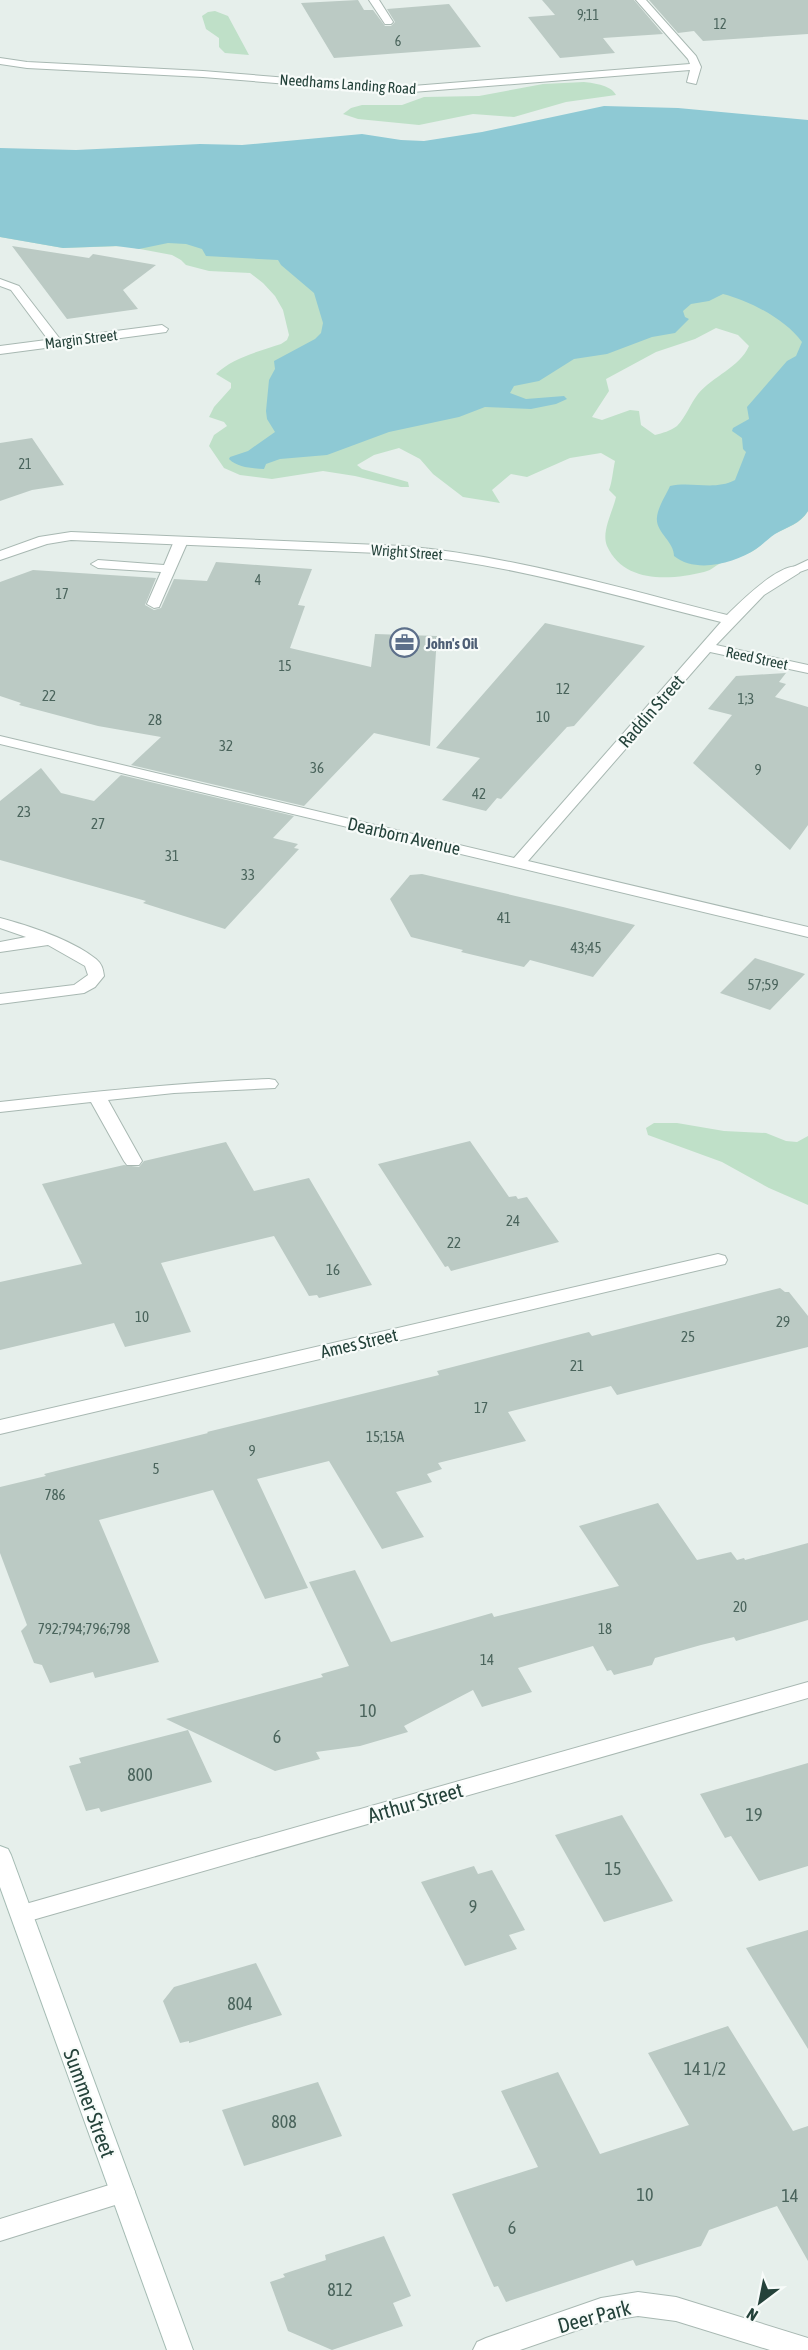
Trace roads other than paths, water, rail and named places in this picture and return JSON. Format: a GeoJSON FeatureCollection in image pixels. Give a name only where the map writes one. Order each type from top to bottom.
{"type":"FeatureCollection","features":[{"type":"Feature","properties":{"kind":"street"},"geometry":{"type":"LineString","coordinates":[[374,0],[388,22]]}},
{"type":"Feature","properties":{"kind":"street"},"geometry":{"type":"LineString","coordinates":[[642,0],[693,58],[696,67],[692,82]]}},
{"type":"Feature","properties":{"kind":"street","name":"Needhams Landing Road"},"geometry":{"type":"LineString","coordinates":[[0,61],[27,65],[203,74],[400,90],[696,67]]}},
{"type":"Feature","properties":{"kind":"street"},"geometry":{"type":"LineString","coordinates":[[0,282],[15,288],[56,342]]}},
{"type":"Feature","properties":{"kind":"street","name":"Margin Street"},"geometry":{"type":"LineString","coordinates":[[0,350],[162,328]]}},
{"type":"Feature","properties":{"kind":"street","name":"Wright Street"},"geometry":{"type":"LineString","coordinates":[[0,556],[44,540],[77,536],[403,550],[457,555],[522,568],[730,620]]}},
{"type":"Feature","properties":{"kind":"street"},"geometry":{"type":"LineString","coordinates":[[154,604],[181,541]]}},
{"type":"Feature","properties":{"kind":"street"},"geometry":{"type":"LineString","coordinates":[[98,564],[169,569]]}},
{"type":"Feature","properties":{"kind":"street","name":"Raddin Street"},"geometry":{"type":"LineString","coordinates":[[518,863],[730,620],[759,592],[808,564]]}},
{"type":"Feature","properties":{"kind":"street","name":"Reed Street"},"geometry":{"type":"LineString","coordinates":[[706,647],[808,669]]}},
{"type":"Feature","properties":{"kind":"street","name":"Dearborn Avenue"},"geometry":{"type":"LineString","coordinates":[[0,740],[808,932]]}},
{"type":"Feature","properties":{"kind":"street"},"geometry":{"type":"LineString","coordinates":[[0,924],[24,930],[58,944],[91,963],[96,970],[92,981],[74,990],[0,999]]}},
{"type":"Feature","properties":{"kind":"street"},"geometry":{"type":"LineString","coordinates":[[0,947],[36,941],[58,944]]}},
{"type":"Feature","properties":{"kind":"street"},"geometry":{"type":"LineString","coordinates":[[0,1107],[96,1095],[268,1084]]}},
{"type":"Feature","properties":{"kind":"street"},"geometry":{"type":"LineString","coordinates":[[96,1095],[133,1161]]}},
{"type":"Feature","properties":{"kind":"street","name":"Ames Street"},"geometry":{"type":"LineString","coordinates":[[0,1427],[717,1260]]}},
{"type":"Feature","properties":{"kind":"street","name":"Arthur Street"},"geometry":{"type":"LineString","coordinates":[[22,1914],[808,1690]]}},
{"type":"Feature","properties":{"kind":"street","name":"Summer Street"},"geometry":{"type":"LineString","coordinates":[[0,1855],[180,2350]]}},
{"type":"Feature","properties":{"kind":"street"},"geometry":{"type":"LineString","coordinates":[[0,2230],[122,2192]]}},
{"type":"Feature","properties":{"kind":"street","name":"Deer Park"},"geometry":{"type":"LineString","coordinates":[[486,2350],[602,2310],[638,2304],[676,2309],[808,2350]]}},
{"type":"Feature","properties":{"kind":"water"},"geometry":{"type":"Polygon","coordinates":[[[604,106],[678,108],[808,120],[808,511],[797,522],[775,534],[756,549],[727,562],[693,564],[674,556],[671,546],[659,527],[657,517],[660,505],[670,486],[719,485],[735,480],[746,452],[743,449],[742,438],[732,431],[733,428],[749,419],[747,407],[787,361],[796,356],[802,342],[777,319],[744,301],[723,294],[709,301],[691,304],[683,311],[685,317],[689,319],[675,333],[652,337],[607,354],[574,359],[539,381],[514,386],[510,393],[526,399],[564,396],[567,399],[556,404],[531,409],[485,407],[459,417],[389,432],[327,455],[280,459],[266,464],[264,469],[241,466],[229,459],[248,451],[275,432],[267,419],[266,411],[269,380],[275,369],[274,361],[315,339],[321,333],[323,323],[314,293],[278,260],[206,256],[202,249],[186,244],[168,243],[139,249],[116,246],[63,248],[0,237],[0,148],[76,150],[200,144],[242,145],[362,134],[424,141],[482,132],[604,106]]]}},
{"type":"Feature","properties":{"kind":"place","name":"John's Oil"},"geometry":{"type":"Point","coordinates":[405,643]}}]}
